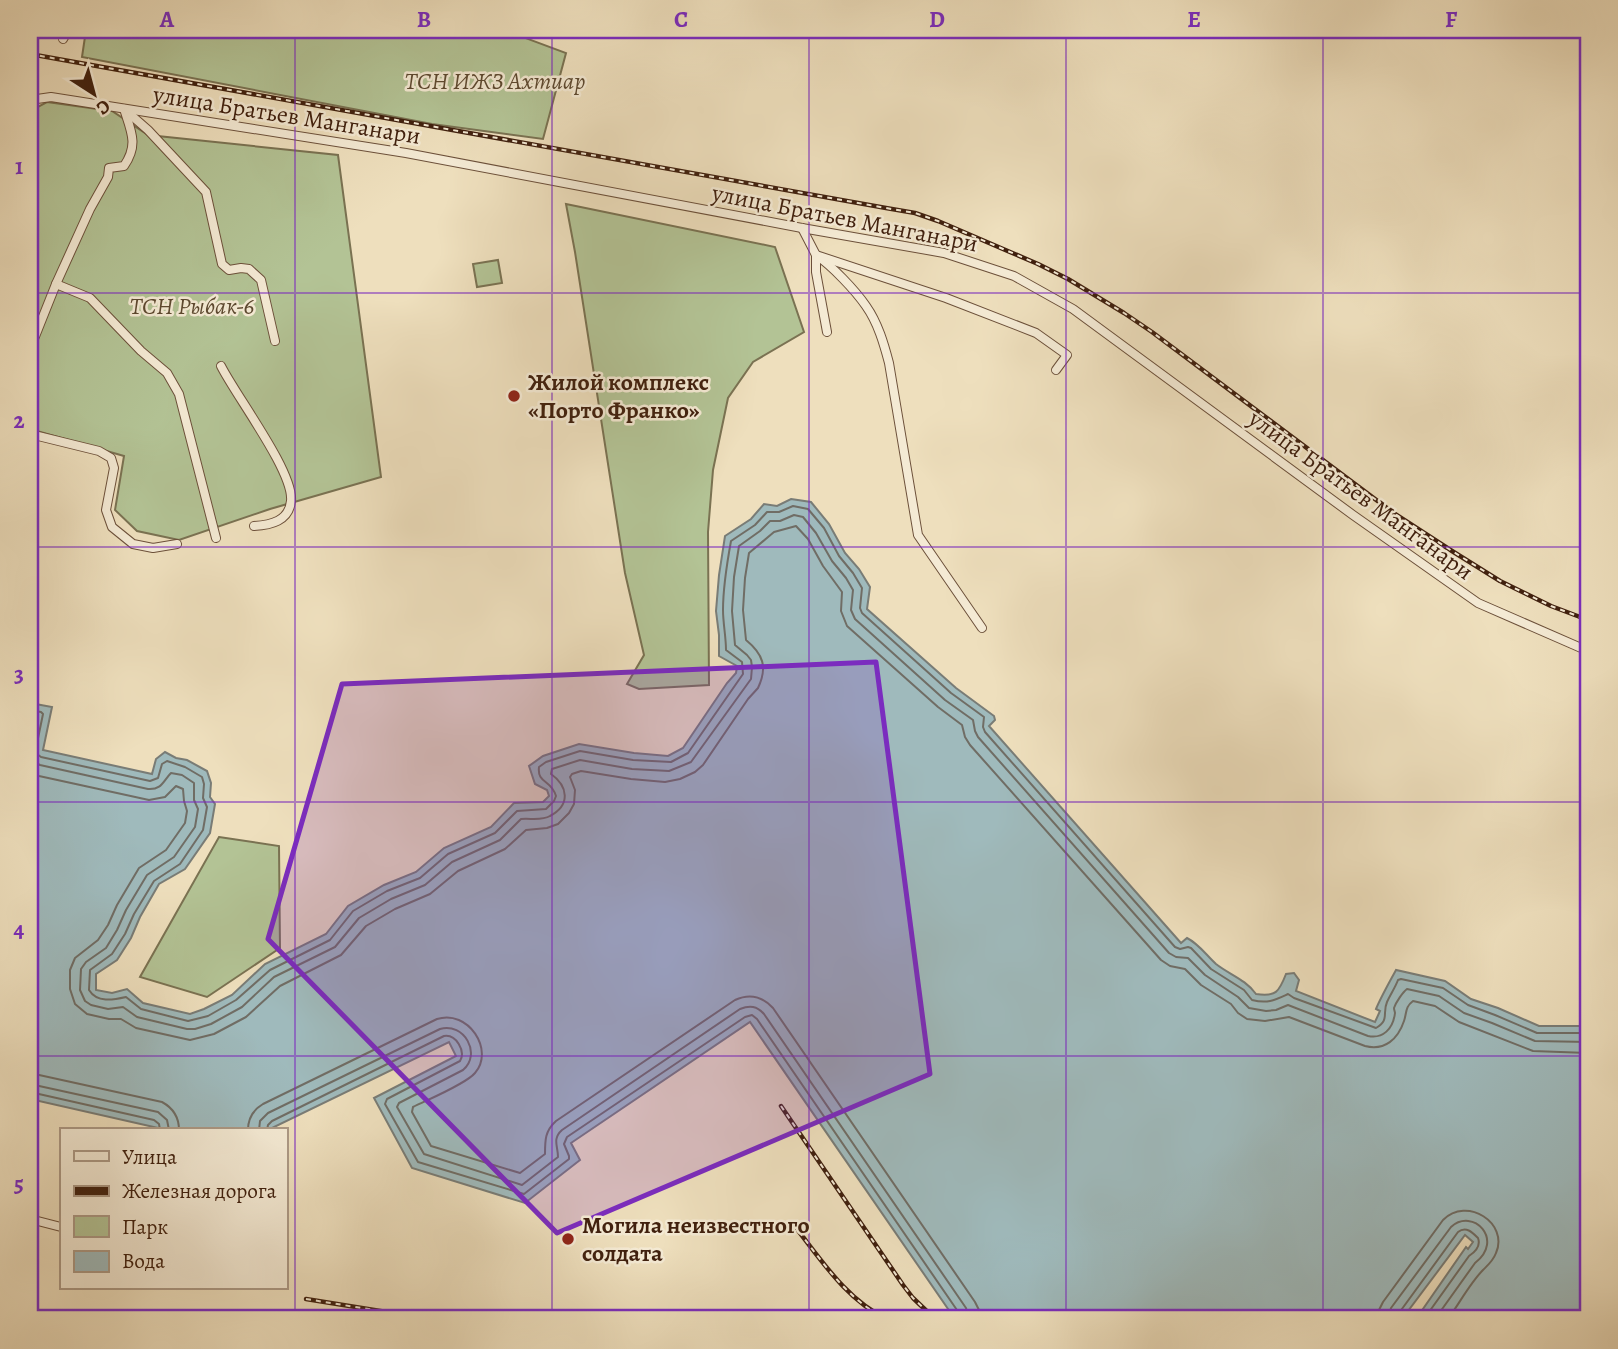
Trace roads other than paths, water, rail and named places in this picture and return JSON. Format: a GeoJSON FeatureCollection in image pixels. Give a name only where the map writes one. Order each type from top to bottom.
{"type":"FeatureCollection","features":[{"type":"Feature","properties":{"kind":"main road"},"geometry":{"type":"LineString","coordinates":[[30,69],[30,83]]}},
{"type":"Feature","properties":{"kind":"street"},"geometry":{"type":"LineString","coordinates":[[63,39],[68,30]]}},
{"type":"Feature","properties":{"kind":"street","name":"улица Братьев Манганари"},"geometry":{"type":"LineString","coordinates":[[30,100],[51,97],[406,153],[944,253],[1014,276],[1073,309],[1478,604],[1588,651]]}},
{"type":"Feature","properties":{"kind":"street"},"geometry":{"type":"LineString","coordinates":[[30,354],[56,284],[90,209],[108,177],[109,168],[124,166],[132,155],[133,135],[124,109]]}},
{"type":"Feature","properties":{"kind":"street"},"geometry":{"type":"LineString","coordinates":[[124,109],[148,130],[206,192],[222,264],[229,270],[249,269],[261,280],[275,341]]}},
{"type":"Feature","properties":{"kind":"street"},"geometry":{"type":"LineString","coordinates":[[802,228],[816,254],[829,264],[867,307],[883,341],[918,535],[982,628]]}},
{"type":"Feature","properties":{"kind":"street"},"geometry":{"type":"LineString","coordinates":[[816,254],[816,272],[827,332]]}},
{"type":"Feature","properties":{"kind":"street"},"geometry":{"type":"LineString","coordinates":[[816,254],[946,298],[1036,333],[1067,355],[1055,370]]}},
{"type":"Feature","properties":{"kind":"street"},"geometry":{"type":"LineString","coordinates":[[56,284],[90,298],[141,351],[167,373],[180,394],[216,538]]}},
{"type":"Feature","properties":{"kind":"street"},"geometry":{"type":"LineString","coordinates":[[221,366],[283,469],[290,489],[291,504],[283,517],[274,524],[254,526]]}},
{"type":"Feature","properties":{"kind":"street"},"geometry":{"type":"LineString","coordinates":[[30,434],[99,451],[111,458],[114,468],[106,510],[112,527],[133,544],[153,548],[177,544]]}},
{"type":"Feature","properties":{"kind":"street"},"geometry":{"type":"LineString","coordinates":[[30,1219],[60,1227]]}},
{"type":"Feature","properties":{"kind":"water"},"geometry":{"type":"Polygon","coordinates":[[[791,499],[811,502],[829,524],[845,553],[870,587],[867,609],[956,688],[994,716],[995,720],[989,726],[1181,943],[1187,938],[1191,940],[1216,964],[1256,994],[1268,995],[1276,992],[1286,974],[1294,973],[1299,980],[1296,991],[1375,1022],[1380,1011],[1376,1009],[1396,970],[1445,981],[1471,999],[1539,1026],[1588,1026],[1588,1319],[1416,1319],[1466,1247],[1468,1249],[1473,1242],[1465,1235],[1402,1319],[955,1319],[750,1022],[571,1143],[580,1160],[525,1203],[412,1168],[374,1098],[456,1056],[449,1042],[272,1128],[158,1128],[30,1099],[30,703],[52,707],[43,750],[152,774],[156,759],[165,752],[207,771],[211,783],[210,797],[215,804],[210,833],[185,869],[159,884],[117,960],[96,974],[96,990],[112,993],[127,989],[143,1003],[190,1014],[232,995],[265,964],[326,934],[348,906],[384,885],[416,872],[444,848],[491,827],[514,803],[543,802],[549,796],[547,790],[535,784],[529,766],[543,756],[579,744],[668,756],[683,748],[736,673],[737,666],[719,656],[716,611],[725,536],[751,519],[764,504],[777,506],[791,499]]]}},
{"type":"Feature","properties":{"kind":"railway"},"geometry":{"type":"LineString","coordinates":[[30,54],[915,213],[938,221],[1038,264],[1124,313],[1395,514],[1500,581],[1551,606],[1588,620]]}},
{"type":"Feature","properties":{"kind":"railway"},"geometry":{"type":"LineString","coordinates":[[781,1106],[903,1285],[935,1319]]}},
{"type":"Feature","properties":{"kind":"railway"},"geometry":{"type":"LineString","coordinates":[[793,1224],[846,1290],[872,1311],[887,1319]]}},
{"type":"Feature","properties":{"kind":"railway"},"geometry":{"type":"LineString","coordinates":[[306,1299],[430,1319]]}},
{"type":"Feature","properties":{"kind":"railway"},"geometry":{"type":"LineString","coordinates":[[30,1312],[172,1319]]}},
{"type":"Feature","properties":{"kind":"place","name":"Жилой комплекс «Порто Франко»"},"geometry":{"type":"Point","coordinates":[514,396]}},
{"type":"Feature","properties":{"kind":"place","name":"Могила неизвестного солдата"},"geometry":{"type":"Point","coordinates":[568,1239]}},
{"type":"Feature","properties":{"kind":"park label","name":"ТСН ИЖЗ Ахтиар"},"geometry":{"type":"Point","coordinates":[495,81]}},
{"type":"Feature","properties":{"kind":"park label","name":"ТСН Рыбак-6"},"geometry":{"type":"Point","coordinates":[192,306]}}]}
